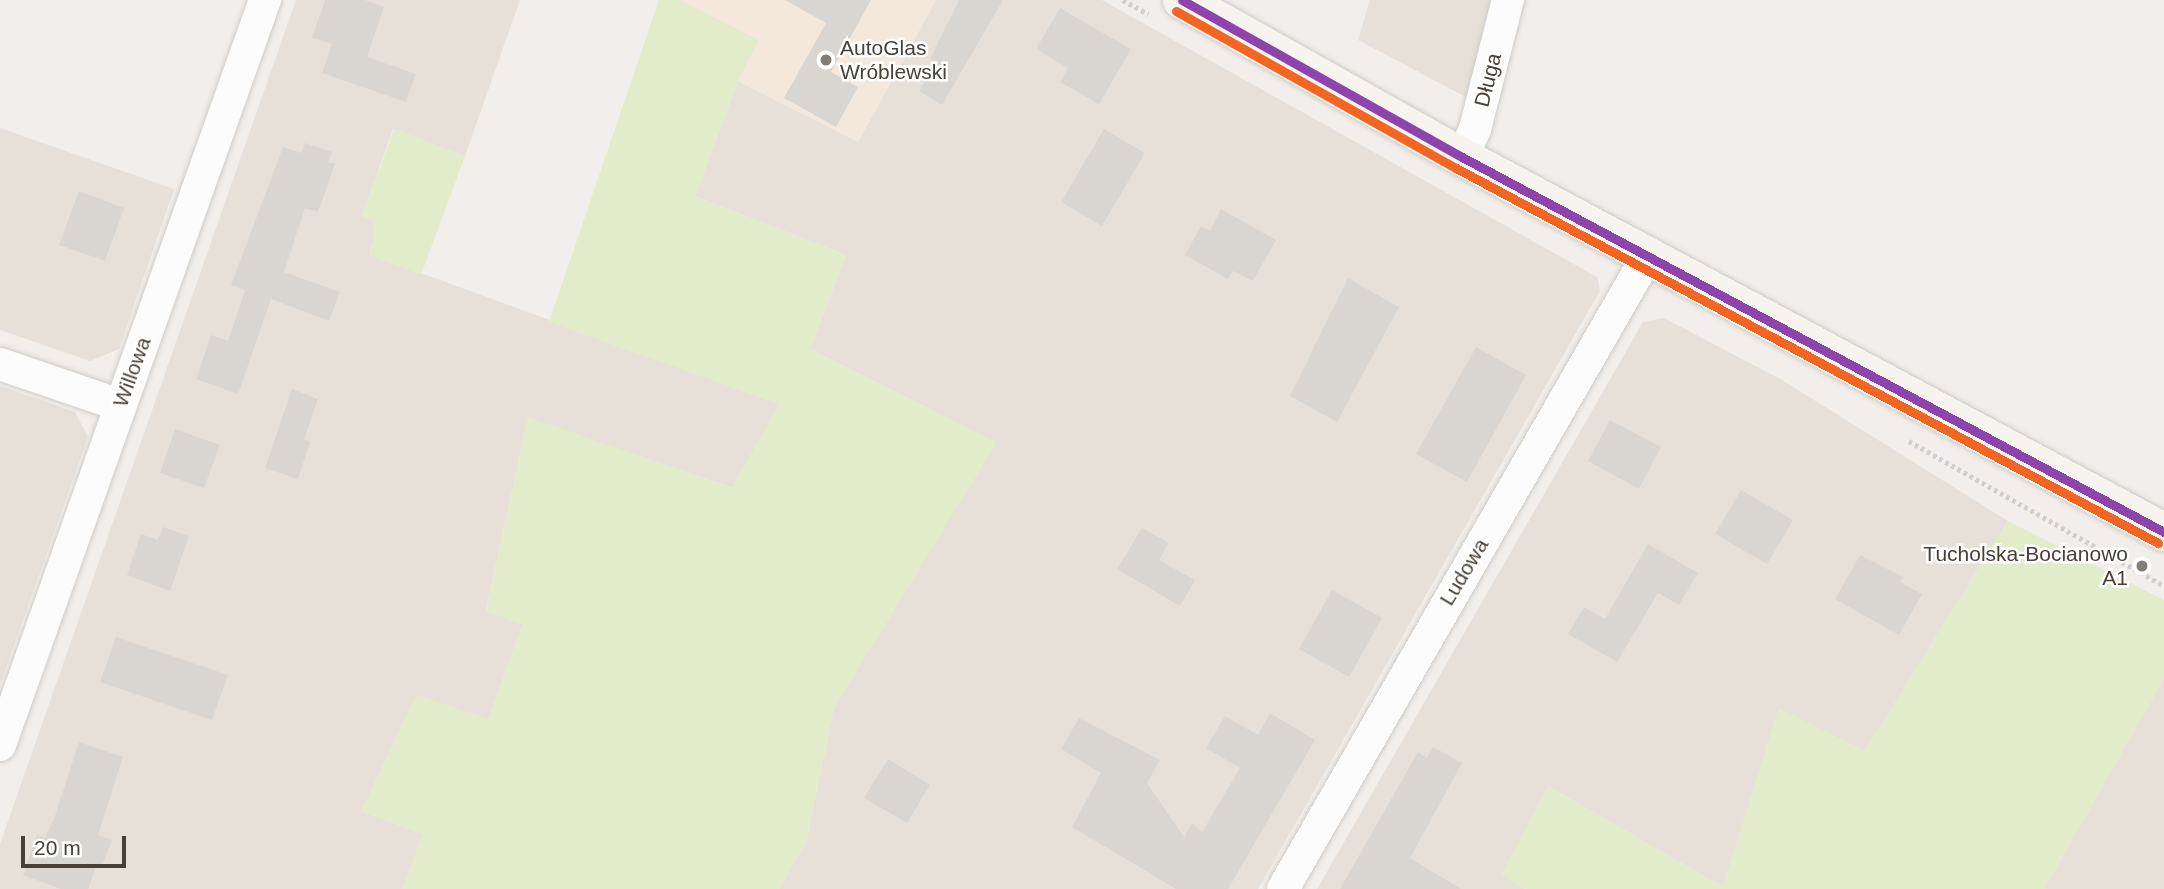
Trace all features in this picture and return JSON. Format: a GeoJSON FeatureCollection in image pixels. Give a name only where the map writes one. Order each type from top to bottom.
{"type":"FeatureCollection","features":[{"type":"Feature","properties":{"kind":"main road"},"geometry":{"type":"LineString","coordinates":[[1182,0],[1462,157],[2164,532]]}},
{"type":"Feature","properties":{"kind":"street","name":"Willowa"},"geometry":{"type":"LineString","coordinates":[[0,744],[265,0]]}},
{"type":"Feature","properties":{"kind":"street","name":"Długa"},"geometry":{"type":"LineString","coordinates":[[1462,157],[1475,129],[1508,0]]}},
{"type":"Feature","properties":{"kind":"street","name":"Ludowa"},"geometry":{"type":"LineString","coordinates":[[1283,889],[1647,257]]}},
{"type":"Feature","properties":{"kind":"street"},"geometry":{"type":"LineString","coordinates":[[0,364],[120,405]]}},
{"type":"Feature","properties":{"kind":"shaded area"},"geometry":{"type":"Polygon","coordinates":[[[296,0],[520,0],[465,156],[393,129],[362,216],[373,220],[375,236],[369,254],[779,404],[733,488],[528,418],[486,610],[523,624],[488,720],[361,811],[423,834],[403,889],[0,889],[0,844],[296,0]]]}},
{"type":"Feature","properties":{"kind":"shaded area","name":"AutoGlas Wróblewski"},"geometry":{"type":"Polygon","coordinates":[[[680,0],[936,0],[858,142],[738,81],[758,40],[680,0]]]}},
{"type":"Feature","properties":{"kind":"shaded area"},"geometry":{"type":"Polygon","coordinates":[[[936,0],[1102,0],[1597,277],[1600,291],[1258,889],[779,889],[806,842],[834,708],[996,442],[810,349],[846,255],[695,196],[738,81],[858,142],[936,0]]]}},
{"type":"Feature","properties":{"kind":"shaded area"},"geometry":{"type":"Polygon","coordinates":[[[1370,0],[1494,0],[1466,97],[1358,40],[1370,0]]]}},
{"type":"Feature","properties":{"kind":"shaded area"},"geometry":{"type":"Polygon","coordinates":[[[0,128],[174,189],[119,349],[90,361],[0,330],[0,128]]]}},
{"type":"Feature","properties":{"kind":"shaded area"},"geometry":{"type":"Polygon","coordinates":[[[1664,318],[1782,380],[2008,521],[1865,751],[1779,709],[1723,887],[1548,786],[1502,875],[1525,889],[1317,889],[1643,322],[1664,318]]]}},
{"type":"Feature","properties":{"kind":"shaded area"},"geometry":{"type":"Polygon","coordinates":[[[0,386],[75,412],[88,437],[0,685],[0,386]]]}},
{"type":"Feature","properties":{"kind":"shaded area"},"geometry":{"type":"Polygon","coordinates":[[[2164,678],[2164,889],[2044,889],[2164,678]]]}},
{"type":"Feature","properties":{"kind":"green space"},"geometry":{"type":"Polygon","coordinates":[[[659,0],[680,0],[759,40],[738,81],[695,196],[846,255],[810,349],[997,442],[834,708],[806,842],[779,889],[403,889],[423,834],[361,811],[416,695],[488,719],[523,625],[486,611],[528,417],[732,488],[779,404],[549,322],[659,0]]]}},
{"type":"Feature","properties":{"kind":"green space"},"geometry":{"type":"Polygon","coordinates":[[[394,129],[465,156],[421,275],[369,255],[375,236],[373,220],[362,216],[394,129]]]}},
{"type":"Feature","properties":{"kind":"green space"},"geometry":{"type":"Polygon","coordinates":[[[2008,521],[2164,600],[2164,678],[2044,889],[1525,889],[1501,875],[1548,786],[1723,887],[1779,708],[1865,751],[2008,521]]]}},
{"type":"Feature","properties":{"kind":"building"},"geometry":{"type":"Polygon","coordinates":[[[325,0],[365,0],[384,7],[367,57],[416,74],[406,102],[322,73],[332,44],[312,38],[325,0]]]}},
{"type":"Feature","properties":{"kind":"building"},"geometry":{"type":"Polygon","coordinates":[[[785,0],[871,0],[831,72],[858,87],[836,127],[784,98],[826,23],[785,0]]]}},
{"type":"Feature","properties":{"kind":"building"},"geometry":{"type":"Polygon","coordinates":[[[959,0],[1003,0],[942,105],[919,91],[936,63],[930,59],[959,0]]]}},
{"type":"Feature","properties":{"kind":"building"},"geometry":{"type":"Polygon","coordinates":[[[1060,8],[1131,49],[1099,104],[1060,82],[1068,68],[1036,49],[1060,8]]]}},
{"type":"Feature","properties":{"kind":"building"},"geometry":{"type":"Polygon","coordinates":[[[1104,129],[1145,153],[1102,226],[1061,202],[1104,129]]]}},
{"type":"Feature","properties":{"kind":"building"},"geometry":{"type":"Polygon","coordinates":[[[305,143],[332,152],[328,162],[335,164],[318,212],[305,208],[284,272],[340,292],[329,321],[271,299],[238,394],[196,379],[211,335],[228,341],[245,290],[231,285],[283,147],[302,153],[305,143]]]}},
{"type":"Feature","properties":{"kind":"building"},"geometry":{"type":"Polygon","coordinates":[[[79,191],[124,208],[105,261],[59,245],[79,191]]]}},
{"type":"Feature","properties":{"kind":"building"},"geometry":{"type":"Polygon","coordinates":[[[1221,209],[1276,240],[1253,281],[1233,271],[1228,279],[1185,255],[1201,226],[1210,231],[1221,209]]]}},
{"type":"Feature","properties":{"kind":"building"},"geometry":{"type":"Polygon","coordinates":[[[1348,278],[1399,307],[1337,422],[1290,396],[1348,278]]]}},
{"type":"Feature","properties":{"kind":"building"},"geometry":{"type":"Polygon","coordinates":[[[1476,347],[1526,375],[1467,482],[1416,454],[1476,347]]]}},
{"type":"Feature","properties":{"kind":"building"},"geometry":{"type":"Polygon","coordinates":[[[292,389],[318,399],[304,439],[310,442],[298,479],[265,468],[292,389]]]}},
{"type":"Feature","properties":{"kind":"building"},"geometry":{"type":"Polygon","coordinates":[[[1610,420],[1661,447],[1639,489],[1588,461],[1610,420]]]}},
{"type":"Feature","properties":{"kind":"building"},"geometry":{"type":"Polygon","coordinates":[[[175,429],[220,445],[204,488],[160,473],[175,429]]]}},
{"type":"Feature","properties":{"kind":"building"},"geometry":{"type":"Polygon","coordinates":[[[1741,490],[1793,520],[1767,564],[1715,534],[1741,490]]]}},
{"type":"Feature","properties":{"kind":"building"},"geometry":{"type":"Polygon","coordinates":[[[163,527],[189,536],[170,591],[127,575],[141,534],[158,540],[163,527]]]}},
{"type":"Feature","properties":{"kind":"building"},"geometry":{"type":"Polygon","coordinates":[[[1142,528],[1169,543],[1159,560],[1195,580],[1180,606],[1117,569],[1142,528]]]}},
{"type":"Feature","properties":{"kind":"building"},"geometry":{"type":"Polygon","coordinates":[[[1648,544],[1698,573],[1679,605],[1658,593],[1617,662],[1568,634],[1584,607],[1605,619],[1648,544]]]}},
{"type":"Feature","properties":{"kind":"building"},"geometry":{"type":"Polygon","coordinates":[[[1860,555],[1903,577],[1900,582],[1922,594],[1899,635],[1835,599],[1860,555]]]}},
{"type":"Feature","properties":{"kind":"building"},"geometry":{"type":"Polygon","coordinates":[[[1332,590],[1382,618],[1349,677],[1299,649],[1332,590]]]}},
{"type":"Feature","properties":{"kind":"building"},"geometry":{"type":"Polygon","coordinates":[[[116,637],[228,675],[212,720],[100,682],[116,637]]]}},
{"type":"Feature","properties":{"kind":"building"},"geometry":{"type":"Polygon","coordinates":[[[1270,713],[1315,740],[1228,889],[1176,889],[1072,827],[1101,773],[1061,749],[1079,718],[1160,760],[1147,783],[1184,837],[1192,823],[1202,832],[1240,768],[1206,748],[1225,716],[1258,735],[1270,713]]]}},
{"type":"Feature","properties":{"kind":"building"},"geometry":{"type":"Polygon","coordinates":[[[79,742],[123,757],[98,835],[112,840],[102,866],[97,864],[88,889],[61,889],[23,875],[37,835],[45,838],[54,819],[79,742]]]}},
{"type":"Feature","properties":{"kind":"building"},"geometry":{"type":"Polygon","coordinates":[[[1433,747],[1462,763],[1410,858],[1461,889],[1340,889],[1418,752],[1427,758],[1433,747]]]}},
{"type":"Feature","properties":{"kind":"building"},"geometry":{"type":"Polygon","coordinates":[[[888,759],[930,785],[907,823],[864,798],[888,759]]]}},
{"type":"Feature","properties":{"kind":"transit line"},"geometry":{"type":"LineString","coordinates":[[1182,0],[1462,157],[2164,532]]}},
{"type":"Feature","properties":{"kind":"transit line"},"geometry":{"type":"LineString","coordinates":[[1176,11],[1456,168],[2158,543]]}},
{"type":"Feature","properties":{"kind":"place","name":"AutoGlas Wróblewski"},"geometry":{"type":"Point","coordinates":[826,60]}},
{"type":"Feature","properties":{"kind":"place","name":"Tucholska-Bocianowo A1"},"geometry":{"type":"Point","coordinates":[2142,566]}}]}
